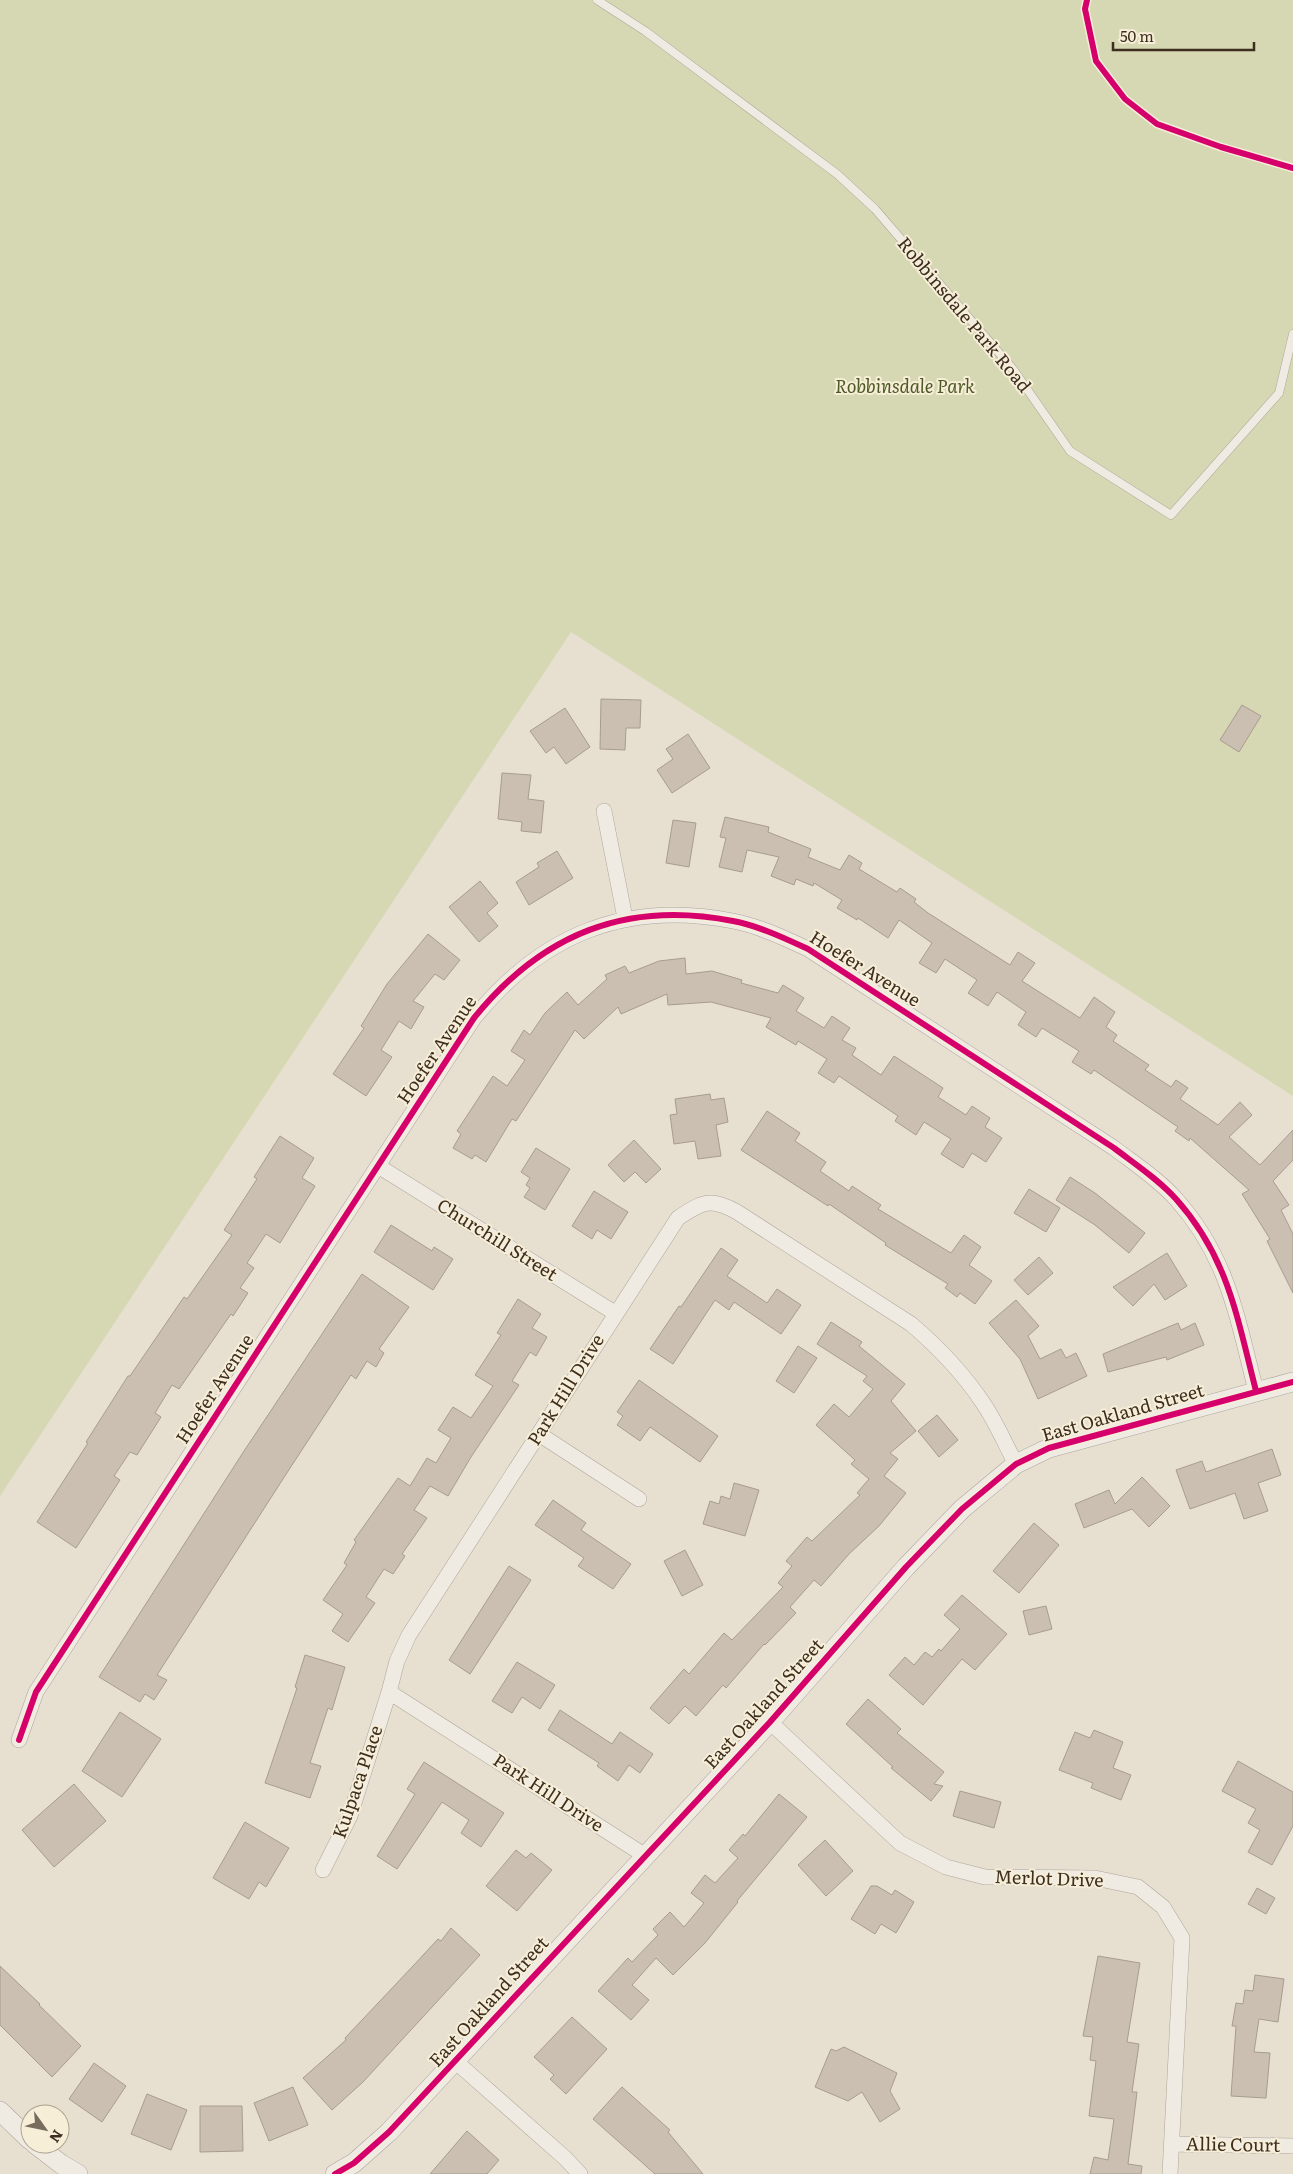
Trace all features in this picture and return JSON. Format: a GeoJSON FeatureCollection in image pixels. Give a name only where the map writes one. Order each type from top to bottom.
{"type":"FeatureCollection","features":[{"type":"Feature","properties":{"kind":"street"},"geometry":{"type":"LineString","coordinates":[[604,812],[625,918]]}},
{"type":"Feature","properties":{"kind":"street","name":"Hoefer Avenue"},"geometry":{"type":"LineString","coordinates":[[19,1740],[36,1692],[474,1018],[495,992],[527,965],[555,946],[587,930],[625,918],[699,916],[734,921],[808,948],[1114,1148],[1152,1177],[1175,1198],[1201,1230],[1220,1263],[1230,1292],[1256,1391]]}},
{"type":"Feature","properties":{"kind":"street","name":"Churchill Street"},"geometry":{"type":"LineString","coordinates":[[378,1166],[615,1314]]}},
{"type":"Feature","properties":{"kind":"street","name":"Park Hill Drive"},"geometry":{"type":"LineString","coordinates":[[644,1855],[389,1692],[397,1662],[409,1635],[678,1218],[701,1203],[721,1203],[910,1324],[935,1344],[962,1374],[984,1404],[1016,1464]]}},
{"type":"Feature","properties":{"kind":"street","name":"East Oakland Street"},"geometry":{"type":"LineString","coordinates":[[335,2174],[354,2163],[389,2132],[644,1855],[770,1722],[906,1567],[962,1509],[1016,1464],[1049,1448],[1293,1382]]}},
{"type":"Feature","properties":{"kind":"street"},"geometry":{"type":"LineString","coordinates":[[539,1434],[639,1499]]}},
{"type":"Feature","properties":{"kind":"street","name":"Kulpaca Place"},"geometry":{"type":"LineString","coordinates":[[323,1870],[350,1816],[389,1692]]}},
{"type":"Feature","properties":{"kind":"street","name":"Merlot Drive"},"geometry":{"type":"LineString","coordinates":[[770,1722],[900,1843],[946,1867],[986,1877],[1095,1878],[1138,1887],[1162,1907],[1182,1938],[1170,2174]]}},
{"type":"Feature","properties":{"kind":"street"},"geometry":{"type":"LineString","coordinates":[[455,2061],[565,2158],[580,2174]]}},
{"type":"Feature","properties":{"kind":"street"},"geometry":{"type":"LineString","coordinates":[[0,2111],[20,2130]]}},
{"type":"Feature","properties":{"kind":"street","name":"Allie Court"},"geometry":{"type":"LineString","coordinates":[[1172,2144],[1293,2146]]}},
{"type":"Feature","properties":{"kind":"street"},"geometry":{"type":"LineString","coordinates":[[48,2154],[78,2174]]}},
{"type":"Feature","properties":{"kind":"lane","name":"Robbinsdale Park Road"},"geometry":{"type":"LineString","coordinates":[[597,0],[645,30],[837,174],[855,190],[874,209],[1013,369],[1070,451],[1171,515],[1280,393],[1293,334]]}},
{"type":"Feature","properties":{"kind":"green space","name":"Robbinsdale Park"},"geometry":{"type":"Polygon","coordinates":[[[0,0],[1293,0],[1293,1096],[571,632],[0,1496],[0,0]]]}},
{"type":"Feature","properties":{"kind":"building"},"geometry":{"type":"Polygon","coordinates":[[[601,699],[641,700],[640,728],[626,728],[625,750],[600,749],[601,699]]]}},
{"type":"Feature","properties":{"kind":"building"},"geometry":{"type":"Polygon","coordinates":[[[1242,705],[1261,716],[1239,752],[1220,740],[1242,705]]]}},
{"type":"Feature","properties":{"kind":"building"},"geometry":{"type":"Polygon","coordinates":[[[565,708],[590,747],[566,764],[554,747],[546,753],[530,731],[565,708]]]}},
{"type":"Feature","properties":{"kind":"building"},"geometry":{"type":"Polygon","coordinates":[[[688,734],[710,768],[672,793],[657,770],[673,759],[666,749],[688,734]]]}},
{"type":"Feature","properties":{"kind":"building"},"geometry":{"type":"Polygon","coordinates":[[[502,773],[531,775],[528,799],[544,801],[541,833],[521,831],[522,822],[498,819],[502,773]]]}},
{"type":"Feature","properties":{"kind":"building"},"geometry":{"type":"Polygon","coordinates":[[[725,817],[769,827],[768,832],[811,849],[808,857],[840,870],[849,855],[862,863],[859,869],[897,892],[900,888],[916,899],[914,902],[928,913],[1010,965],[1018,952],[1035,963],[1022,981],[1080,1018],[1094,997],[1115,1012],[1106,1027],[1117,1035],[1113,1041],[1149,1065],[1145,1070],[1171,1087],[1176,1080],[1188,1088],[1180,1099],[1218,1125],[1240,1102],[1252,1115],[1229,1137],[1260,1165],[1293,1130],[1293,1160],[1273,1181],[1289,1205],[1281,1210],[1293,1234],[1293,1293],[1267,1241],[1270,1239],[1242,1194],[1249,1190],[1190,1138],[1189,1141],[1175,1131],[1178,1127],[1094,1070],[1091,1074],[1072,1062],[1079,1051],[1042,1028],[1036,1037],[1018,1025],[1026,1012],[997,992],[988,1006],[968,993],[977,980],[945,959],[936,973],[919,963],[932,943],[899,920],[888,938],[858,918],[857,920],[837,908],[842,900],[814,883],[813,886],[796,879],[794,885],[771,876],[779,857],[747,850],[742,872],[719,867],[726,838],[720,837],[725,817]]]}},
{"type":"Feature","properties":{"kind":"building"},"geometry":{"type":"Polygon","coordinates":[[[673,820],[696,823],[689,867],[666,863],[673,820]]]}},
{"type":"Feature","properties":{"kind":"building"},"geometry":{"type":"Polygon","coordinates":[[[557,851],[573,878],[529,905],[516,882],[539,867],[537,863],[557,851]]]}},
{"type":"Feature","properties":{"kind":"building"},"geometry":{"type":"Polygon","coordinates":[[[480,881],[498,903],[487,913],[498,926],[479,942],[449,907],[480,881]]]}},
{"type":"Feature","properties":{"kind":"building"},"geometry":{"type":"Polygon","coordinates":[[[428,934],[460,960],[444,980],[435,974],[413,1001],[424,1007],[411,1029],[399,1021],[381,1050],[392,1057],[366,1096],[333,1074],[364,1028],[361,1026],[387,984],[428,934]]]}},
{"type":"Feature","properties":{"kind":"building"},"geometry":{"type":"Polygon","coordinates":[[[685,958],[686,974],[712,971],[742,980],[741,983],[778,993],[783,985],[804,998],[796,1011],[824,1028],[832,1016],[850,1028],[842,1040],[856,1048],[852,1055],[881,1075],[894,1056],[943,1088],[938,1097],[966,1115],[972,1106],[990,1118],[985,1127],[1002,1138],[986,1162],[972,1153],[963,1168],[941,1154],[951,1139],[924,1122],[916,1135],[895,1121],[898,1116],[839,1076],[834,1083],[818,1073],[827,1059],[798,1041],[796,1045],[766,1027],[771,1018],[711,1002],[668,1005],[667,994],[621,1014],[618,1007],[584,1039],[575,1030],[516,1121],[512,1119],[486,1162],[475,1155],[472,1159],[453,1148],[461,1134],[457,1131],[493,1076],[507,1086],[525,1060],[511,1051],[524,1030],[530,1035],[545,1013],[567,992],[578,1005],[607,979],[605,975],[625,966],[629,973],[659,961],[685,958]]]}},
{"type":"Feature","properties":{"kind":"building"},"geometry":{"type":"Polygon","coordinates":[[[710,1094],[711,1100],[724,1098],[728,1122],[716,1125],[721,1156],[698,1159],[695,1141],[674,1144],[670,1115],[677,1114],[675,1099],[710,1094]]]}},
{"type":"Feature","properties":{"kind":"building"},"geometry":{"type":"Polygon","coordinates":[[[767,1111],[800,1133],[795,1141],[826,1162],[820,1171],[849,1191],[852,1186],[881,1205],[878,1209],[951,1253],[964,1235],[981,1247],[969,1265],[992,1281],[975,1304],[960,1293],[957,1297],[945,1288],[948,1284],[885,1245],[886,1243],[829,1204],[828,1206],[741,1150],[767,1111]]]}},
{"type":"Feature","properties":{"kind":"building"},"geometry":{"type":"Polygon","coordinates":[[[280,1136],[314,1158],[302,1178],[315,1186],[280,1243],[266,1234],[247,1263],[254,1268],[240,1288],[248,1293],[233,1316],[231,1314],[179,1389],[172,1385],[155,1413],[161,1417],[137,1455],[130,1452],[114,1476],[120,1480],[76,1548],[37,1522],[128,1376],[130,1376],[184,1297],[187,1299],[232,1235],[224,1230],[257,1179],[254,1177],[280,1136]]]}},
{"type":"Feature","properties":{"kind":"building"},"geometry":{"type":"Polygon","coordinates":[[[634,1140],[661,1169],[646,1183],[635,1172],[624,1182],[608,1165],[634,1140]]]}},
{"type":"Feature","properties":{"kind":"building"},"geometry":{"type":"Polygon","coordinates":[[[536,1148],[570,1169],[545,1210],[524,1197],[530,1188],[526,1185],[530,1178],[521,1172],[536,1148]]]}},
{"type":"Feature","properties":{"kind":"building"},"geometry":{"type":"Polygon","coordinates":[[[1070,1177],[1095,1193],[1145,1233],[1129,1253],[1095,1225],[1056,1200],[1070,1177]]]}},
{"type":"Feature","properties":{"kind":"building"},"geometry":{"type":"Polygon","coordinates":[[[1029,1189],[1060,1208],[1046,1232],[1014,1213],[1029,1189]]]}},
{"type":"Feature","properties":{"kind":"building"},"geometry":{"type":"Polygon","coordinates":[[[594,1191],[628,1212],[611,1239],[597,1230],[592,1239],[572,1226],[594,1191]]]}},
{"type":"Feature","properties":{"kind":"building"},"geometry":{"type":"Polygon","coordinates":[[[391,1225],[432,1251],[434,1247],[453,1259],[433,1290],[374,1252],[391,1225]]]}},
{"type":"Feature","properties":{"kind":"building"},"geometry":{"type":"Polygon","coordinates":[[[721,1248],[738,1260],[727,1276],[767,1303],[777,1289],[801,1305],[781,1334],[734,1302],[729,1310],[715,1300],[673,1364],[650,1349],[721,1248]]]}},
{"type":"Feature","properties":{"kind":"building"},"geometry":{"type":"Polygon","coordinates":[[[1167,1253],[1187,1286],[1165,1300],[1154,1284],[1133,1306],[1113,1287],[1167,1253]]]}},
{"type":"Feature","properties":{"kind":"building"},"geometry":{"type":"Polygon","coordinates":[[[1039,1257],[1053,1273],[1028,1295],[1014,1280],[1039,1257]]]}},
{"type":"Feature","properties":{"kind":"building"},"geometry":{"type":"Polygon","coordinates":[[[362,1274],[409,1307],[379,1349],[384,1353],[376,1367],[367,1361],[356,1379],[351,1375],[292,1465],[157,1675],[167,1680],[154,1700],[145,1694],[140,1702],[99,1677],[244,1451],[362,1274]]]}},
{"type":"Feature","properties":{"kind":"building"},"geometry":{"type":"Polygon","coordinates":[[[518,1299],[541,1314],[532,1328],[547,1337],[536,1356],[530,1352],[512,1381],[519,1385],[471,1457],[448,1496],[430,1486],[414,1510],[427,1518],[402,1554],[405,1556],[393,1574],[384,1569],[366,1597],[375,1603],[348,1642],[332,1631],[343,1614],[323,1600],[347,1565],[344,1563],[356,1542],[354,1540],[398,1478],[410,1486],[427,1458],[436,1463],[451,1438],[438,1430],[453,1407],[471,1418],[493,1386],[475,1375],[501,1335],[497,1333],[518,1299]]]}},
{"type":"Feature","properties":{"kind":"building"},"geometry":{"type":"Polygon","coordinates":[[[1016,1300],[1039,1326],[1028,1336],[1040,1359],[1061,1349],[1066,1358],[1076,1353],[1087,1376],[1038,1399],[1020,1359],[989,1323],[1016,1300]]]}},
{"type":"Feature","properties":{"kind":"building"},"geometry":{"type":"Polygon","coordinates":[[[831,1322],[862,1342],[859,1346],[905,1384],[891,1401],[916,1431],[890,1453],[898,1459],[884,1476],[906,1493],[879,1526],[849,1554],[821,1586],[814,1580],[790,1607],[796,1613],[764,1644],[726,1688],[723,1685],[696,1716],[685,1706],[669,1724],[650,1708],[684,1669],[689,1674],[724,1633],[732,1640],[783,1587],[778,1583],[792,1566],[786,1561],[807,1537],[812,1541],[860,1495],[857,1493],[869,1479],[851,1464],[855,1460],[816,1425],[834,1404],[849,1417],[873,1389],[863,1381],[867,1376],[817,1344],[831,1322]]]}},
{"type":"Feature","properties":{"kind":"building"},"geometry":{"type":"Polygon","coordinates":[[[1178,1323],[1181,1330],[1195,1323],[1204,1345],[1167,1360],[1166,1357],[1108,1372],[1103,1354],[1178,1323]]]}},
{"type":"Feature","properties":{"kind":"building"},"geometry":{"type":"Polygon","coordinates":[[[798,1346],[817,1358],[794,1393],[776,1381],[798,1346]]]}},
{"type":"Feature","properties":{"kind":"building"},"geometry":{"type":"Polygon","coordinates":[[[639,1380],[718,1436],[700,1462],[650,1427],[640,1441],[617,1425],[623,1416],[617,1412],[639,1380]]]}},
{"type":"Feature","properties":{"kind":"building"},"geometry":{"type":"Polygon","coordinates":[[[937,1415],[958,1440],[939,1457],[918,1431],[937,1415]]]}},
{"type":"Feature","properties":{"kind":"building"},"geometry":{"type":"Polygon","coordinates":[[[1272,1449],[1281,1475],[1258,1483],[1268,1511],[1244,1519],[1235,1493],[1190,1509],[1176,1470],[1202,1461],[1206,1472],[1272,1449]]]}},
{"type":"Feature","properties":{"kind":"building"},"geometry":{"type":"Polygon","coordinates":[[[1142,1477],[1170,1506],[1149,1527],[1132,1509],[1084,1528],[1075,1504],[1109,1490],[1115,1504],[1142,1477]]]}},
{"type":"Feature","properties":{"kind":"building"},"geometry":{"type":"Polygon","coordinates":[[[734,1483],[759,1490],[745,1536],[703,1524],[710,1501],[719,1504],[721,1496],[730,1499],[734,1483]]]}},
{"type":"Feature","properties":{"kind":"building"},"geometry":{"type":"Polygon","coordinates":[[[553,1500],[586,1523],[581,1530],[631,1564],[613,1589],[578,1566],[584,1558],[535,1525],[553,1500]]]}},
{"type":"Feature","properties":{"kind":"building"},"geometry":{"type":"Polygon","coordinates":[[[1034,1523],[1059,1545],[1019,1593],[993,1571],[1034,1523]]]}},
{"type":"Feature","properties":{"kind":"building"},"geometry":{"type":"Polygon","coordinates":[[[685,1550],[703,1585],[682,1596],[664,1561],[685,1550]]]}},
{"type":"Feature","properties":{"kind":"building"},"geometry":{"type":"Polygon","coordinates":[[[509,1566],[531,1580],[470,1674],[449,1660],[509,1566]]]}},
{"type":"Feature","properties":{"kind":"building"},"geometry":{"type":"Polygon","coordinates":[[[962,1595],[1007,1634],[975,1670],[962,1659],[923,1705],[889,1675],[905,1657],[914,1665],[925,1652],[932,1657],[939,1649],[941,1651],[960,1629],[944,1615],[962,1595]]]}},
{"type":"Feature","properties":{"kind":"building"},"geometry":{"type":"Polygon","coordinates":[[[1046,1606],[1052,1629],[1029,1635],[1023,1611],[1046,1606]]]}},
{"type":"Feature","properties":{"kind":"building"},"geometry":{"type":"Polygon","coordinates":[[[305,1655],[345,1667],[332,1710],[328,1708],[310,1763],[321,1766],[310,1798],[265,1783],[297,1688],[295,1687],[305,1655]]]}},
{"type":"Feature","properties":{"kind":"building"},"geometry":{"type":"Polygon","coordinates":[[[517,1662],[555,1685],[540,1709],[522,1697],[512,1713],[492,1701],[517,1662]]]}},
{"type":"Feature","properties":{"kind":"building"},"geometry":{"type":"Polygon","coordinates":[[[868,1699],[901,1729],[897,1733],[944,1772],[934,1784],[943,1786],[931,1801],[891,1768],[893,1767],[846,1724],[868,1699]]]}},
{"type":"Feature","properties":{"kind":"building"},"geometry":{"type":"Polygon","coordinates":[[[560,1710],[612,1744],[620,1732],[653,1754],[640,1773],[629,1765],[618,1781],[597,1766],[599,1763],[548,1730],[560,1710]]]}},
{"type":"Feature","properties":{"kind":"building"},"geometry":{"type":"Polygon","coordinates":[[[120,1712],[161,1739],[122,1797],[82,1771],[120,1712]]]}},
{"type":"Feature","properties":{"kind":"building"},"geometry":{"type":"Polygon","coordinates":[[[1094,1730],[1123,1742],[1113,1768],[1131,1775],[1121,1800],[1091,1788],[1093,1783],[1059,1770],[1075,1732],[1090,1738],[1094,1730]]]}},
{"type":"Feature","properties":{"kind":"building"},"geometry":{"type":"Polygon","coordinates":[[[1238,1761],[1293,1792],[1293,1826],[1272,1865],[1248,1852],[1260,1830],[1248,1823],[1256,1809],[1222,1791],[1238,1761]]]}},
{"type":"Feature","properties":{"kind":"building"},"geometry":{"type":"Polygon","coordinates":[[[424,1762],[504,1813],[481,1847],[461,1833],[469,1820],[442,1802],[397,1869],[377,1856],[415,1794],[407,1789],[424,1762]]]}},
{"type":"Feature","properties":{"kind":"building"},"geometry":{"type":"Polygon","coordinates":[[[74,1784],[106,1821],[54,1867],[22,1830],[74,1784]]]}},
{"type":"Feature","properties":{"kind":"building"},"geometry":{"type":"Polygon","coordinates":[[[960,1791],[1001,1802],[994,1828],[953,1816],[960,1791]]]}},
{"type":"Feature","properties":{"kind":"building"},"geometry":{"type":"Polygon","coordinates":[[[779,1794],[807,1817],[737,1901],[705,1943],[673,1975],[656,1958],[632,1985],[649,2000],[631,2020],[598,1991],[628,1958],[632,1962],[658,1935],[653,1929],[670,1912],[684,1927],[704,1903],[691,1893],[705,1875],[715,1883],[738,1858],[729,1850],[743,1834],[745,1836],[779,1794]]]}},
{"type":"Feature","properties":{"kind":"building"},"geometry":{"type":"Polygon","coordinates":[[[245,1822],[289,1848],[266,1887],[259,1882],[249,1899],[213,1878],[245,1822]]]}},
{"type":"Feature","properties":{"kind":"building"},"geometry":{"type":"Polygon","coordinates":[[[825,1840],[853,1871],[826,1896],[798,1865],[825,1840]]]}},
{"type":"Feature","properties":{"kind":"building"},"geometry":{"type":"Polygon","coordinates":[[[516,1850],[526,1858],[531,1853],[552,1870],[517,1911],[486,1886],[516,1850]]]}},
{"type":"Feature","properties":{"kind":"building"},"geometry":{"type":"Polygon","coordinates":[[[871,1886],[877,1886],[892,1895],[895,1890],[914,1902],[896,1933],[881,1924],[875,1934],[851,1919],[871,1886]]]}},
{"type":"Feature","properties":{"kind":"building"},"geometry":{"type":"Polygon","coordinates":[[[1257,1888],[1275,1898],[1266,1914],[1248,1904],[1257,1888]]]}},
{"type":"Feature","properties":{"kind":"building"},"geometry":{"type":"Polygon","coordinates":[[[451,1928],[480,1955],[363,2082],[332,2110],[303,2078],[346,2040],[345,2038],[438,1939],[441,1941],[451,1928]]]}},
{"type":"Feature","properties":{"kind":"building"},"geometry":{"type":"Polygon","coordinates":[[[1098,1956],[1140,1963],[1127,2042],[1139,2044],[1132,2092],[1137,2092],[1128,2164],[1142,2166],[1141,2174],[1090,2174],[1094,2157],[1108,2160],[1114,2119],[1089,2116],[1096,2061],[1090,2060],[1093,2037],[1083,2036],[1098,1956]]]}},
{"type":"Feature","properties":{"kind":"building"},"geometry":{"type":"Polygon","coordinates":[[[0,1966],[81,2046],[52,2077],[0,2025],[0,1966]]]}},
{"type":"Feature","properties":{"kind":"building"},"geometry":{"type":"Polygon","coordinates":[[[1255,1975],[1284,1979],[1278,2022],[1259,2019],[1254,2052],[1270,2053],[1266,2098],[1231,2096],[1236,2026],[1232,2026],[1236,2003],[1243,2004],[1245,1990],[1253,1991],[1255,1975]]]}},
{"type":"Feature","properties":{"kind":"building"},"geometry":{"type":"Polygon","coordinates":[[[572,2017],[607,2049],[566,2094],[550,2079],[554,2075],[534,2057],[572,2017]]]}},
{"type":"Feature","properties":{"kind":"building"},"geometry":{"type":"Polygon","coordinates":[[[844,2047],[897,2073],[890,2091],[900,2109],[880,2122],[862,2092],[848,2101],[815,2087],[831,2049],[836,2051],[844,2047]]]}},
{"type":"Feature","properties":{"kind":"building"},"geometry":{"type":"Polygon","coordinates":[[[94,2063],[126,2086],[102,2122],[69,2099],[94,2063]]]}},
{"type":"Feature","properties":{"kind":"building"},"geometry":{"type":"Polygon","coordinates":[[[293,2087],[308,2125],[269,2141],[254,2103],[293,2087]]]}},
{"type":"Feature","properties":{"kind":"building"},"geometry":{"type":"Polygon","coordinates":[[[622,2087],[670,2130],[668,2132],[703,2174],[655,2174],[593,2119],[622,2087]]]}},
{"type":"Feature","properties":{"kind":"building"},"geometry":{"type":"Polygon","coordinates":[[[147,2094],[187,2110],[171,2150],[131,2134],[147,2094]]]}},
{"type":"Feature","properties":{"kind":"building"},"geometry":{"type":"Polygon","coordinates":[[[200,2106],[242,2106],[243,2151],[200,2152],[200,2106]]]}},
{"type":"Feature","properties":{"kind":"building"},"geometry":{"type":"Polygon","coordinates":[[[467,2131],[499,2160],[487,2174],[430,2174],[467,2131]]]}},
{"type":"Feature","properties":{"kind":"cycle path"},"geometry":{"type":"LineString","coordinates":[[1087,0],[1085,9],[1096,61],[1125,99],[1157,124],[1221,147],[1293,168]]}},
{"type":"Feature","properties":{"kind":"cycle path"},"geometry":{"type":"LineString","coordinates":[[19,1740],[36,1692],[474,1018],[500,989],[528,964],[558,945],[589,930],[622,920],[657,915],[694,916],[733,921],[762,929],[808,949],[1114,1148],[1162,1185],[1176,1199],[1194,1221],[1208,1243],[1219,1266],[1236,1313],[1256,1391]]}},
{"type":"Feature","properties":{"kind":"cycle path"},"geometry":{"type":"LineString","coordinates":[[335,2174],[354,2163],[389,2132],[770,1722],[906,1567],[962,1509],[1016,1464],[1049,1448],[1293,1382]]}}]}
